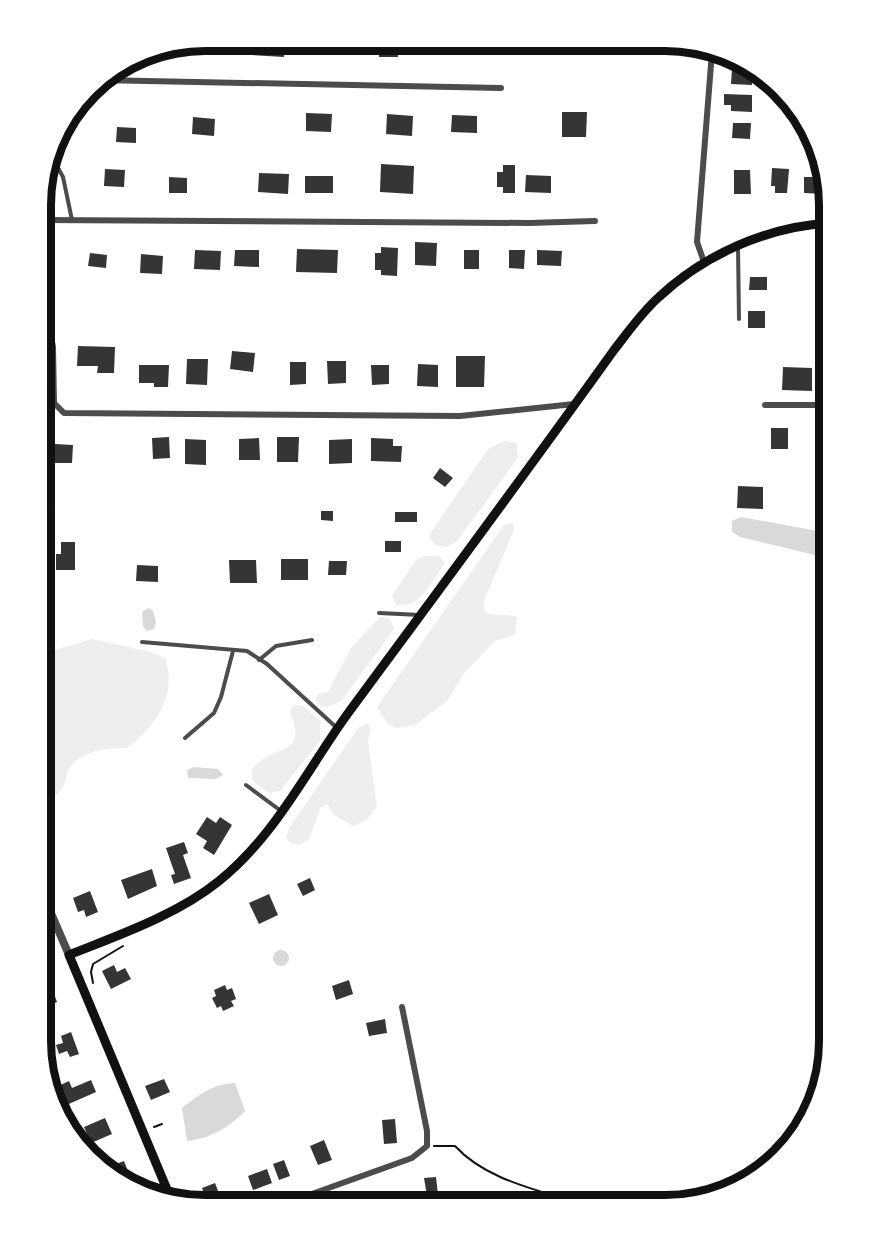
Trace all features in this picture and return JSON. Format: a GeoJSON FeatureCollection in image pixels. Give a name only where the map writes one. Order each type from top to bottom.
{"type":"FeatureCollection","features":[{"type":"Feature","properties":{"kind":"main road"},"geometry":{"type":"LineString","coordinates":[[167,1190],[69,955],[187,903],[207,890],[240,862],[282,812],[337,729],[614,350],[658,297],[704,262],[761,236],[819,224]]}},
{"type":"Feature","properties":{"kind":"street"},"geometry":{"type":"LineString","coordinates":[[704,262],[697,242],[711,58]]}},
{"type":"Feature","properties":{"kind":"street"},"geometry":{"type":"LineString","coordinates":[[115,80],[501,88]]}},
{"type":"Feature","properties":{"kind":"street"},"geometry":{"type":"LineString","coordinates":[[51,220],[529,223],[595,221]]}},
{"type":"Feature","properties":{"kind":"street"},"geometry":{"type":"LineString","coordinates":[[51,337],[54,403],[64,413],[460,416],[575,404]]}},
{"type":"Feature","properties":{"kind":"street"},"geometry":{"type":"LineString","coordinates":[[765,405],[819,405]]}},
{"type":"Feature","properties":{"kind":"street"},"geometry":{"type":"LineString","coordinates":[[51,913],[69,955]]}},
{"type":"Feature","properties":{"kind":"street"},"geometry":{"type":"LineString","coordinates":[[309,1195],[412,1158],[428,1146],[402,1007]]}},
{"type":"Feature","properties":{"kind":"lane"},"geometry":{"type":"LineString","coordinates":[[56,164],[63,177],[72,220]]}},
{"type":"Feature","properties":{"kind":"lane"},"geometry":{"type":"LineString","coordinates":[[738,247],[739,319]]}},
{"type":"Feature","properties":{"kind":"lane"},"geometry":{"type":"LineString","coordinates":[[378,613],[421,615]]}},
{"type":"Feature","properties":{"kind":"lane"},"geometry":{"type":"LineString","coordinates":[[259,660],[276,646],[312,640]]}},
{"type":"Feature","properties":{"kind":"lane"},"geometry":{"type":"LineString","coordinates":[[142,642],[247,651],[337,729]]}},
{"type":"Feature","properties":{"kind":"lane"},"geometry":{"type":"LineString","coordinates":[[185,738],[214,713],[221,697],[233,650]]}},
{"type":"Feature","properties":{"kind":"lane"},"geometry":{"type":"LineString","coordinates":[[246,785],[282,812]]}},
{"type":"Feature","properties":{"kind":"path"},"geometry":{"type":"LineString","coordinates":[[93,983],[91,972],[93,964],[126,945]]}},
{"type":"Feature","properties":{"kind":"path"},"geometry":{"type":"LineString","coordinates":[[152,1128],[162,1124]]}},
{"type":"Feature","properties":{"kind":"path"},"geometry":{"type":"LineString","coordinates":[[428,1146],[455,1146],[467,1159],[493,1174],[555,1195]]}},
{"type":"Feature","properties":{"kind":"shaded area"},"geometry":{"type":"Polygon","coordinates":[[[505,441],[517,443],[518,458],[457,541],[447,547],[436,545],[429,537],[431,532],[489,448],[505,441]]]}},
{"type":"Feature","properties":{"kind":"shaded area"},"geometry":{"type":"Polygon","coordinates":[[[741,517],[819,531],[819,556],[740,537],[732,532],[732,521],[741,517]]]}},
{"type":"Feature","properties":{"kind":"shaded area"},"geometry":{"type":"Polygon","coordinates":[[[513,523],[514,530],[484,601],[484,611],[517,617],[515,635],[495,641],[465,672],[447,701],[415,725],[396,728],[387,723],[377,707],[504,525],[513,523]]]}},
{"type":"Feature","properties":{"kind":"shaded area"},"geometry":{"type":"Polygon","coordinates":[[[425,556],[439,556],[445,563],[431,585],[419,598],[412,603],[396,605],[392,596],[416,560],[425,556]]]}},
{"type":"Feature","properties":{"kind":"shaded area"},"geometry":{"type":"Polygon","coordinates":[[[149,608],[153,611],[156,622],[154,629],[147,631],[143,626],[142,612],[149,608]]]}},
{"type":"Feature","properties":{"kind":"shaded area"},"geometry":{"type":"Polygon","coordinates":[[[380,617],[389,618],[394,628],[389,636],[342,700],[331,706],[321,707],[315,700],[318,694],[328,692],[351,648],[380,617]]]}},
{"type":"Feature","properties":{"kind":"shaded area"},"geometry":{"type":"Polygon","coordinates":[[[92,639],[151,652],[165,658],[168,685],[166,697],[155,720],[137,740],[127,748],[97,751],[83,756],[69,769],[64,784],[51,799],[51,651],[92,639]]]}},
{"type":"Feature","properties":{"kind":"shaded area"},"geometry":{"type":"Polygon","coordinates":[[[293,705],[303,706],[320,721],[320,741],[280,791],[269,793],[252,780],[252,769],[270,755],[287,748],[292,743],[295,726],[290,712],[293,705]]]}},
{"type":"Feature","properties":{"kind":"shaded area"},"geometry":{"type":"Polygon","coordinates":[[[368,723],[371,730],[368,741],[377,806],[375,810],[367,819],[353,826],[334,815],[327,804],[321,807],[309,839],[299,845],[290,843],[286,838],[289,828],[358,728],[368,723]]]}},
{"type":"Feature","properties":{"kind":"shaded area"},"geometry":{"type":"Polygon","coordinates":[[[194,767],[218,769],[223,775],[216,779],[188,778],[187,770],[194,767]]]}},
{"type":"Feature","properties":{"kind":"shaded area"},"geometry":{"type":"Polygon","coordinates":[[[281,950],[287,952],[289,958],[287,964],[281,966],[275,964],[273,958],[275,952],[281,950]]]}},
{"type":"Feature","properties":{"kind":"shaded area"},"geometry":{"type":"Polygon","coordinates":[[[235,1083],[245,1111],[219,1131],[203,1138],[187,1141],[182,1108],[213,1088],[235,1083]]]}},
{"type":"Feature","properties":{"kind":"building"},"geometry":{"type":"Polygon","coordinates":[[[251,51],[284,51],[284,57],[251,55],[251,51]]]}},
{"type":"Feature","properties":{"kind":"building"},"geometry":{"type":"Polygon","coordinates":[[[308,51],[325,51],[325,55],[308,54],[308,51]]]}},
{"type":"Feature","properties":{"kind":"building"},"geometry":{"type":"Polygon","coordinates":[[[379,51],[398,51],[398,57],[379,57],[379,51]]]}},
{"type":"Feature","properties":{"kind":"building"},"geometry":{"type":"Polygon","coordinates":[[[732,68],[752,79],[752,85],[731,84],[732,68]]]}},
{"type":"Feature","properties":{"kind":"building"},"geometry":{"type":"Polygon","coordinates":[[[724,94],[752,95],[752,112],[731,111],[731,105],[724,105],[724,94]]]}},
{"type":"Feature","properties":{"kind":"building"},"geometry":{"type":"Polygon","coordinates":[[[562,112],[587,112],[586,137],[562,137],[562,112]]]}},
{"type":"Feature","properties":{"kind":"building"},"geometry":{"type":"Polygon","coordinates":[[[306,113],[332,114],[331,132],[306,131],[306,113]]]}},
{"type":"Feature","properties":{"kind":"building"},"geometry":{"type":"Polygon","coordinates":[[[387,114],[413,116],[412,136],[386,134],[387,114]]]}},
{"type":"Feature","properties":{"kind":"building"},"geometry":{"type":"Polygon","coordinates":[[[452,115],[477,116],[477,133],[451,132],[452,115]]]}},
{"type":"Feature","properties":{"kind":"building"},"geometry":{"type":"Polygon","coordinates":[[[193,117],[215,119],[214,136],[192,134],[193,117]]]}},
{"type":"Feature","properties":{"kind":"building"},"geometry":{"type":"Polygon","coordinates":[[[733,123],[751,123],[750,139],[732,138],[733,123]]]}},
{"type":"Feature","properties":{"kind":"building"},"geometry":{"type":"Polygon","coordinates":[[[117,127],[136,128],[136,143],[116,142],[117,127]]]}},
{"type":"Feature","properties":{"kind":"building"},"geometry":{"type":"Polygon","coordinates":[[[381,164],[414,166],[413,194],[380,192],[381,164]]]}},
{"type":"Feature","properties":{"kind":"building"},"geometry":{"type":"Polygon","coordinates":[[[503,165],[515,165],[515,193],[503,193],[503,187],[497,187],[497,172],[503,172],[503,165]]]}},
{"type":"Feature","properties":{"kind":"building"},"geometry":{"type":"Polygon","coordinates":[[[772,168],[789,169],[787,193],[775,193],[775,186],[771,186],[772,168]]]}},
{"type":"Feature","properties":{"kind":"building"},"geometry":{"type":"Polygon","coordinates":[[[105,169],[125,170],[124,187],[104,186],[105,169]]]}},
{"type":"Feature","properties":{"kind":"building"},"geometry":{"type":"Polygon","coordinates":[[[734,170],[750,170],[751,194],[734,194],[734,170]]]}},
{"type":"Feature","properties":{"kind":"building"},"geometry":{"type":"Polygon","coordinates":[[[259,173],[289,174],[288,194],[258,192],[259,173]]]}},
{"type":"Feature","properties":{"kind":"building"},"geometry":{"type":"Polygon","coordinates":[[[526,175],[551,176],[551,193],[525,192],[526,175]]]}},
{"type":"Feature","properties":{"kind":"building"},"geometry":{"type":"Polygon","coordinates":[[[305,176],[333,176],[333,193],[305,193],[305,176]]]}},
{"type":"Feature","properties":{"kind":"building"},"geometry":{"type":"Polygon","coordinates":[[[169,177],[187,178],[187,193],[169,193],[169,177]]]}},
{"type":"Feature","properties":{"kind":"building"},"geometry":{"type":"Polygon","coordinates":[[[804,177],[816,177],[819,194],[804,193],[804,177]]]}},
{"type":"Feature","properties":{"kind":"building"},"geometry":{"type":"Polygon","coordinates":[[[415,242],[437,243],[436,266],[415,265],[415,242]]]}},
{"type":"Feature","properties":{"kind":"building"},"geometry":{"type":"Polygon","coordinates":[[[381,247],[398,248],[397,276],[381,275],[381,270],[375,270],[375,253],[381,253],[381,247]]]}},
{"type":"Feature","properties":{"kind":"building"},"geometry":{"type":"Polygon","coordinates":[[[297,249],[338,250],[337,273],[296,272],[297,249]]]}},
{"type":"Feature","properties":{"kind":"building"},"geometry":{"type":"Polygon","coordinates":[[[195,250],[221,251],[220,270],[194,269],[195,250]]]}},
{"type":"Feature","properties":{"kind":"building"},"geometry":{"type":"Polygon","coordinates":[[[235,250],[259,250],[259,267],[234,266],[235,250]]]}},
{"type":"Feature","properties":{"kind":"building"},"geometry":{"type":"Polygon","coordinates":[[[464,250],[479,250],[479,269],[464,269],[464,250]]]}},
{"type":"Feature","properties":{"kind":"building"},"geometry":{"type":"Polygon","coordinates":[[[509,250],[525,250],[524,269],[509,268],[509,250]]]}},
{"type":"Feature","properties":{"kind":"building"},"geometry":{"type":"Polygon","coordinates":[[[537,250],[562,251],[561,266],[537,265],[537,250]]]}},
{"type":"Feature","properties":{"kind":"building"},"geometry":{"type":"Polygon","coordinates":[[[90,253],[107,255],[106,268],[88,266],[90,253]]]}},
{"type":"Feature","properties":{"kind":"building"},"geometry":{"type":"Polygon","coordinates":[[[141,254],[163,256],[162,274],[140,273],[141,254]]]}},
{"type":"Feature","properties":{"kind":"building"},"geometry":{"type":"Polygon","coordinates":[[[750,277],[767,277],[767,290],[749,290],[750,277]]]}},
{"type":"Feature","properties":{"kind":"building"},"geometry":{"type":"Polygon","coordinates":[[[748,311],[765,311],[765,328],[748,328],[748,311]]]}},
{"type":"Feature","properties":{"kind":"building"},"geometry":{"type":"Polygon","coordinates":[[[78,346],[115,347],[114,373],[97,373],[98,366],[77,366],[78,346]]]}},
{"type":"Feature","properties":{"kind":"building"},"geometry":{"type":"Polygon","coordinates":[[[232,351],[255,353],[253,372],[230,369],[232,351]]]}},
{"type":"Feature","properties":{"kind":"building"},"geometry":{"type":"Polygon","coordinates":[[[456,356],[485,356],[484,387],[456,387],[456,356]]]}},
{"type":"Feature","properties":{"kind":"building"},"geometry":{"type":"Polygon","coordinates":[[[187,359],[208,359],[207,385],[186,384],[187,359]]]}},
{"type":"Feature","properties":{"kind":"building"},"geometry":{"type":"Polygon","coordinates":[[[327,361],[346,361],[346,383],[328,384],[327,361]]]}},
{"type":"Feature","properties":{"kind":"building"},"geometry":{"type":"Polygon","coordinates":[[[290,362],[306,362],[306,384],[290,385],[290,362]]]}},
{"type":"Feature","properties":{"kind":"building"},"geometry":{"type":"Polygon","coordinates":[[[418,364],[438,365],[438,387],[417,386],[418,364]]]}},
{"type":"Feature","properties":{"kind":"building"},"geometry":{"type":"Polygon","coordinates":[[[139,365],[169,365],[168,387],[154,387],[154,383],[139,383],[139,365]]]}},
{"type":"Feature","properties":{"kind":"building"},"geometry":{"type":"Polygon","coordinates":[[[371,365],[389,365],[389,384],[372,385],[371,365]]]}},
{"type":"Feature","properties":{"kind":"building"},"geometry":{"type":"Polygon","coordinates":[[[783,367],[812,368],[812,391],[782,390],[783,367]]]}},
{"type":"Feature","properties":{"kind":"building"},"geometry":{"type":"Polygon","coordinates":[[[771,428],[788,428],[788,449],[771,449],[771,428]]]}},
{"type":"Feature","properties":{"kind":"building"},"geometry":{"type":"Polygon","coordinates":[[[169,437],[170,458],[153,459],[152,438],[169,437]]]}},
{"type":"Feature","properties":{"kind":"building"},"geometry":{"type":"Polygon","coordinates":[[[277,437],[299,437],[298,462],[277,462],[277,437]]]}},
{"type":"Feature","properties":{"kind":"building"},"geometry":{"type":"Polygon","coordinates":[[[259,438],[260,460],[239,460],[239,439],[259,438]]]}},
{"type":"Feature","properties":{"kind":"building"},"geometry":{"type":"Polygon","coordinates":[[[371,438],[393,439],[393,446],[402,446],[401,462],[371,461],[371,438]]]}},
{"type":"Feature","properties":{"kind":"building"},"geometry":{"type":"Polygon","coordinates":[[[185,439],[206,440],[206,465],[185,464],[185,439]]]}},
{"type":"Feature","properties":{"kind":"building"},"geometry":{"type":"Polygon","coordinates":[[[352,439],[352,463],[329,464],[329,440],[352,439]]]}},
{"type":"Feature","properties":{"kind":"building"},"geometry":{"type":"Polygon","coordinates":[[[55,444],[73,445],[72,463],[54,463],[55,444]]]}},
{"type":"Feature","properties":{"kind":"building"},"geometry":{"type":"Polygon","coordinates":[[[440,468],[453,478],[445,487],[433,478],[440,468]]]}},
{"type":"Feature","properties":{"kind":"building"},"geometry":{"type":"Polygon","coordinates":[[[738,486],[763,487],[763,509],[737,508],[738,486]]]}},
{"type":"Feature","properties":{"kind":"building"},"geometry":{"type":"Polygon","coordinates":[[[321,511],[333,511],[333,521],[321,520],[321,511]]]}},
{"type":"Feature","properties":{"kind":"building"},"geometry":{"type":"Polygon","coordinates":[[[395,512],[417,512],[417,522],[395,522],[395,512]]]}},
{"type":"Feature","properties":{"kind":"building"},"geometry":{"type":"Polygon","coordinates":[[[385,541],[401,541],[401,552],[385,552],[385,541]]]}},
{"type":"Feature","properties":{"kind":"building"},"geometry":{"type":"Polygon","coordinates":[[[61,542],[75,542],[75,570],[56,570],[56,554],[61,554],[61,542]]]}},
{"type":"Feature","properties":{"kind":"building"},"geometry":{"type":"Polygon","coordinates":[[[281,559],[308,559],[308,580],[281,580],[281,559]]]}},
{"type":"Feature","properties":{"kind":"building"},"geometry":{"type":"Polygon","coordinates":[[[229,560],[256,560],[257,583],[230,583],[229,560]]]}},
{"type":"Feature","properties":{"kind":"building"},"geometry":{"type":"Polygon","coordinates":[[[329,561],[347,561],[346,575],[328,575],[329,561]]]}},
{"type":"Feature","properties":{"kind":"building"},"geometry":{"type":"Polygon","coordinates":[[[137,565],[158,566],[158,582],[136,581],[137,565]]]}},
{"type":"Feature","properties":{"kind":"building"},"geometry":{"type":"Polygon","coordinates":[[[207,817],[216,823],[220,817],[232,825],[214,855],[203,848],[207,841],[196,834],[207,817]]]}},
{"type":"Feature","properties":{"kind":"building"},"geometry":{"type":"Polygon","coordinates":[[[184,842],[188,853],[183,855],[191,878],[174,884],[171,875],[175,874],[166,848],[184,842]]]}},
{"type":"Feature","properties":{"kind":"building"},"geometry":{"type":"Polygon","coordinates":[[[152,869],[157,886],[128,899],[121,880],[152,869]]]}},
{"type":"Feature","properties":{"kind":"building"},"geometry":{"type":"Polygon","coordinates":[[[310,878],[315,890],[303,896],[297,884],[310,878]]]}},
{"type":"Feature","properties":{"kind":"building"},"geometry":{"type":"Polygon","coordinates":[[[90,891],[98,912],[86,917],[84,910],[78,912],[73,898],[90,891]]]}},
{"type":"Feature","properties":{"kind":"building"},"geometry":{"type":"Polygon","coordinates":[[[269,894],[278,915],[259,924],[249,903],[269,894]]]}},
{"type":"Feature","properties":{"kind":"building"},"geometry":{"type":"Polygon","coordinates":[[[114,965],[117,972],[125,968],[131,979],[111,989],[102,971],[114,965]]]}},
{"type":"Feature","properties":{"kind":"building"},"geometry":{"type":"Polygon","coordinates":[[[349,980],[353,994],[336,1000],[332,986],[349,980]]]}},
{"type":"Feature","properties":{"kind":"building"},"geometry":{"type":"Polygon","coordinates":[[[51,985],[57,1002],[51,1005],[51,985]]]}},
{"type":"Feature","properties":{"kind":"building"},"geometry":{"type":"Polygon","coordinates":[[[225,985],[227,990],[232,988],[236,999],[231,1001],[234,1006],[223,1011],[221,1006],[217,1008],[212,998],[216,996],[214,990],[225,985]]]}},
{"type":"Feature","properties":{"kind":"building"},"geometry":{"type":"Polygon","coordinates":[[[385,1019],[387,1033],[369,1036],[366,1023],[385,1019]]]}},
{"type":"Feature","properties":{"kind":"building"},"geometry":{"type":"Polygon","coordinates":[[[71,1032],[79,1054],[70,1057],[67,1051],[59,1054],[56,1045],[63,1043],[61,1036],[71,1032]]]}},
{"type":"Feature","properties":{"kind":"building"},"geometry":{"type":"Polygon","coordinates":[[[164,1079],[170,1092],[151,1100],[145,1086],[164,1079]]]}},
{"type":"Feature","properties":{"kind":"building"},"geometry":{"type":"Polygon","coordinates":[[[91,1080],[96,1092],[65,1105],[58,1086],[69,1081],[72,1088],[91,1080]]]}},
{"type":"Feature","properties":{"kind":"building"},"geometry":{"type":"Polygon","coordinates":[[[105,1118],[112,1134],[91,1143],[84,1127],[105,1118]]]}},
{"type":"Feature","properties":{"kind":"building"},"geometry":{"type":"Polygon","coordinates":[[[395,1119],[397,1143],[384,1144],[382,1120],[395,1119]]]}},
{"type":"Feature","properties":{"kind":"building"},"geometry":{"type":"Polygon","coordinates":[[[324,1140],[332,1160],[318,1165],[310,1146],[324,1140]]]}},
{"type":"Feature","properties":{"kind":"building"},"geometry":{"type":"Polygon","coordinates":[[[284,1160],[290,1176],[279,1180],[273,1164],[284,1160]]]}},
{"type":"Feature","properties":{"kind":"building"},"geometry":{"type":"Polygon","coordinates":[[[124,1161],[130,1175],[119,1169],[113,1165],[124,1161]]]}},
{"type":"Feature","properties":{"kind":"building"},"geometry":{"type":"Polygon","coordinates":[[[267,1169],[272,1183],[253,1190],[248,1176],[267,1169]]]}},
{"type":"Feature","properties":{"kind":"building"},"geometry":{"type":"Polygon","coordinates":[[[436,1177],[438,1195],[427,1195],[424,1178],[436,1177]]]}},
{"type":"Feature","properties":{"kind":"building"},"geometry":{"type":"Polygon","coordinates":[[[215,1183],[220,1195],[205,1195],[202,1188],[215,1183]]]}}]}
